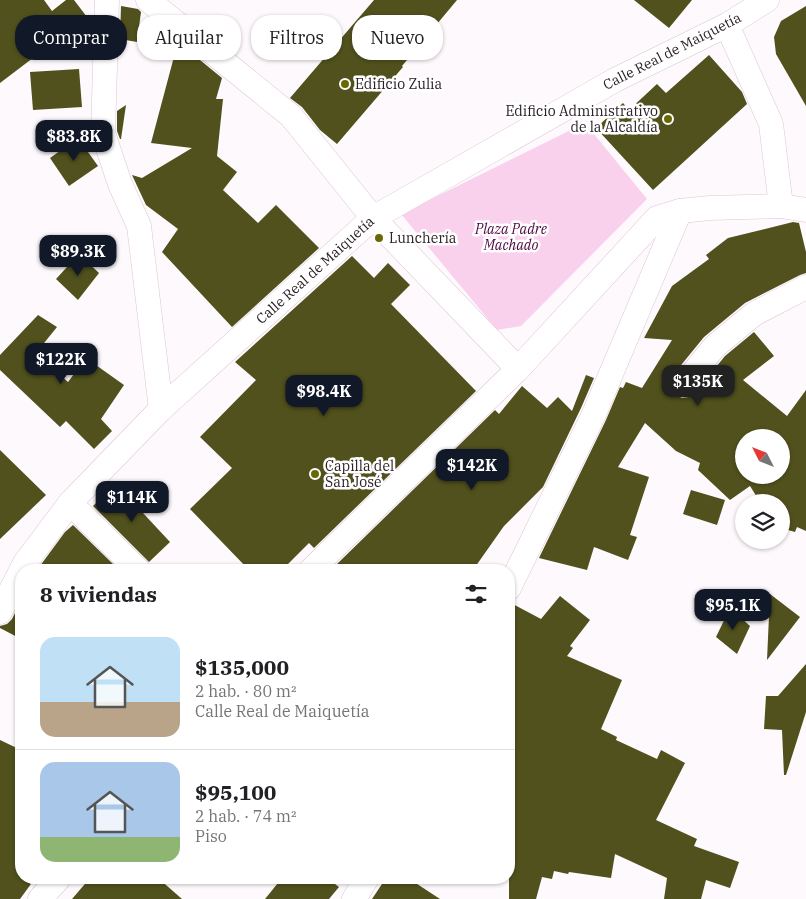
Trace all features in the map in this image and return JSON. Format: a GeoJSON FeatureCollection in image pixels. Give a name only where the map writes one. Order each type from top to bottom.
{"type":"FeatureCollection","features":[{"type":"Feature","properties":{"kind":"street"},"geometry":{"type":"LineString","coordinates":[[107,0],[103,133],[120,184],[139,226],[161,409]]}},
{"type":"Feature","properties":{"kind":"street"},"geometry":{"type":"LineString","coordinates":[[148,0],[290,116],[373,218],[518,369]]}},
{"type":"Feature","properties":{"kind":"street","name":"Calle Real de Maiquetía"},"geometry":{"type":"LineString","coordinates":[[24,564],[70,502],[161,409],[373,218],[615,80],[727,25],[767,0]]}},
{"type":"Feature","properties":{"kind":"street"},"geometry":{"type":"LineString","coordinates":[[727,25],[771,124],[781,206]]}},
{"type":"Feature","properties":{"kind":"street"},"geometry":{"type":"LineString","coordinates":[[317,564],[518,369],[657,218],[680,211],[710,208],[781,206],[806,210]]}},
{"type":"Feature","properties":{"kind":"street"},"geometry":{"type":"LineString","coordinates":[[515,576],[594,414],[680,211]]}},
{"type":"Feature","properties":{"kind":"street"},"geometry":{"type":"LineString","coordinates":[[684,384],[715,346],[754,314],[806,287]]}},
{"type":"Feature","properties":{"kind":"street"},"geometry":{"type":"LineString","coordinates":[[70,502],[132,564]]}},
{"type":"Feature","properties":{"kind":"street","name":"Calle Real de Maiquetía"},"geometry":{"type":"LineString","coordinates":[[0,612],[15,583]]}},
{"type":"Feature","properties":{"kind":"street"},"geometry":{"type":"LineString","coordinates":[[40,899],[54,884]]}},
{"type":"Feature","properties":{"kind":"street"},"geometry":{"type":"LineString","coordinates":[[354,899],[363,884]]}},
{"type":"Feature","properties":{"kind":"green space","name":"Plaza Padre Machado"},"geometry":{"type":"Polygon","coordinates":[[[585,123],[647,199],[521,326],[497,330],[401,214],[585,123]]]}},
{"type":"Feature","properties":{"kind":"building"},"geometry":{"type":"Polygon","coordinates":[[[0,0],[44,0],[52,11],[66,0],[74,0],[85,15],[15,15],[15,60],[30,60],[0,83],[0,0]]]}},
{"type":"Feature","properties":{"kind":"building","name":"Edificio Zulia"},"geometry":{"type":"Polygon","coordinates":[[[374,0],[457,0],[443,17],[443,15],[361,15],[374,0]]]}},
{"type":"Feature","properties":{"kind":"building"},"geometry":{"type":"Polygon","coordinates":[[[634,0],[692,0],[669,28],[634,0]]]}},
{"type":"Feature","properties":{"kind":"building"},"geometry":{"type":"Polygon","coordinates":[[[121,6],[138,9],[141,12],[141,15],[137,15],[137,42],[127,40],[127,15],[121,15],[121,6]]]}},
{"type":"Feature","properties":{"kind":"building"},"geometry":{"type":"Polygon","coordinates":[[[806,6],[806,106],[776,54],[774,37],[781,21],[806,6]]]}},
{"type":"Feature","properties":{"kind":"building","name":"Edificio Zulia"},"geometry":{"type":"Polygon","coordinates":[[[352,26],[352,60],[407,60],[337,144],[320,130],[302,107],[290,98],[323,60],[342,60],[342,37],[352,26]]]}},
{"type":"Feature","properties":{"kind":"building","name":"Edificio Administrativo de la Alcaldía"},"geometry":{"type":"Polygon","coordinates":[[[709,55],[742,92],[747,104],[653,190],[596,128],[623,103],[629,110],[657,84],[666,93],[709,55]]]}},
{"type":"Feature","properties":{"kind":"building"},"geometry":{"type":"Polygon","coordinates":[[[173,60],[200,60],[222,78],[216,99],[223,99],[217,156],[237,172],[223,190],[258,223],[276,205],[319,248],[232,327],[162,252],[178,229],[146,205],[132,175],[142,178],[192,148],[151,143],[173,60]]]}},
{"type":"Feature","properties":{"kind":"building"},"geometry":{"type":"Polygon","coordinates":[[[79,69],[82,107],[33,110],[30,72],[79,69]]]}},
{"type":"Feature","properties":{"kind":"building"},"geometry":{"type":"Polygon","coordinates":[[[126,105],[120,139],[117,131],[117,111],[126,105]]]}},
{"type":"Feature","properties":{"kind":"building"},"geometry":{"type":"Polygon","coordinates":[[[78,138],[98,166],[69,186],[50,158],[78,138]]]}},
{"type":"Feature","properties":{"kind":"building"},"geometry":{"type":"Polygon","coordinates":[[[793,222],[799,223],[806,252],[806,273],[745,303],[704,337],[673,375],[670,382],[671,389],[676,395],[682,398],[689,397],[695,393],[725,356],[754,332],[774,356],[743,380],[787,416],[806,390],[806,531],[797,527],[795,532],[790,531],[790,494],[755,494],[750,486],[739,494],[735,494],[735,496],[730,500],[698,470],[700,463],[676,451],[645,423],[618,467],[649,477],[630,535],[637,537],[628,560],[594,547],[587,570],[539,558],[620,387],[623,388],[626,382],[642,388],[672,340],[644,338],[672,286],[709,259],[706,255],[728,238],[793,222]]]}},
{"type":"Feature","properties":{"kind":"building"},"geometry":{"type":"Polygon","coordinates":[[[79,254],[99,273],[78,300],[56,279],[79,254]]]}},
{"type":"Feature","properties":{"kind":"building"},"geometry":{"type":"Polygon","coordinates":[[[352,256],[374,278],[388,263],[410,285],[391,304],[476,391],[314,548],[309,543],[288,564],[243,564],[190,509],[232,468],[200,437],[256,380],[235,362],[352,256]]]}},
{"type":"Feature","properties":{"kind":"building"},"geometry":{"type":"Polygon","coordinates":[[[38,315],[57,327],[36,353],[68,382],[86,358],[124,385],[101,419],[112,431],[94,449],[66,421],[60,427],[0,370],[0,355],[38,315]]]}},
{"type":"Feature","properties":{"kind":"building"},"geometry":{"type":"Polygon","coordinates":[[[586,375],[594,378],[543,487],[504,526],[477,564],[337,564],[495,410],[499,414],[522,386],[547,408],[558,397],[572,411],[586,375]]]}},
{"type":"Feature","properties":{"kind":"building"},"geometry":{"type":"Polygon","coordinates":[[[0,450],[46,495],[0,539],[0,450]]]}},
{"type":"Feature","properties":{"kind":"building"},"geometry":{"type":"Polygon","coordinates":[[[116,484],[170,542],[149,562],[93,506],[116,484]]]}},
{"type":"Feature","properties":{"kind":"building"},"geometry":{"type":"Polygon","coordinates":[[[691,490],[725,500],[717,525],[683,514],[691,490]]]}},
{"type":"Feature","properties":{"kind":"building"},"geometry":{"type":"Polygon","coordinates":[[[73,525],[113,564],[41,564],[65,532],[73,525]]]}},
{"type":"Feature","properties":{"kind":"building"},"geometry":{"type":"Polygon","coordinates":[[[770,594],[800,617],[767,660],[770,594]]]}},
{"type":"Feature","properties":{"kind":"building"},"geometry":{"type":"Polygon","coordinates":[[[560,596],[590,620],[570,646],[573,648],[567,656],[622,680],[601,729],[617,737],[616,740],[657,759],[661,750],[685,763],[656,820],[697,839],[694,846],[739,862],[730,888],[706,880],[701,899],[664,899],[667,878],[615,854],[611,878],[554,871],[552,879],[542,877],[536,899],[509,899],[509,884],[515,884],[515,605],[541,619],[560,596]]]}},
{"type":"Feature","properties":{"kind":"building"},"geometry":{"type":"Polygon","coordinates":[[[730,608],[750,626],[737,654],[716,637],[730,608]]]}},
{"type":"Feature","properties":{"kind":"building"},"geometry":{"type":"Polygon","coordinates":[[[15,613],[15,636],[0,628],[0,626],[7,624],[15,613]]]}},
{"type":"Feature","properties":{"kind":"building"},"geometry":{"type":"Polygon","coordinates":[[[806,664],[806,712],[786,775],[784,775],[782,730],[764,729],[766,696],[778,696],[806,664]]]}},
{"type":"Feature","properties":{"kind":"building"},"geometry":{"type":"Polygon","coordinates":[[[0,740],[15,747],[15,884],[31,884],[20,899],[0,899],[0,740]]]}},
{"type":"Feature","properties":{"kind":"building"},"geometry":{"type":"Polygon","coordinates":[[[85,884],[165,884],[182,899],[72,899],[85,884]]]}},
{"type":"Feature","properties":{"kind":"building"},"geometry":{"type":"Polygon","coordinates":[[[277,884],[335,884],[339,887],[329,899],[265,899],[277,884]]]}},
{"type":"Feature","properties":{"kind":"building"},"geometry":{"type":"Polygon","coordinates":[[[382,884],[417,884],[440,899],[372,899],[382,884]]]}},
{"type":"Feature","properties":{"kind":"place","name":"Edificio Zulia"},"geometry":{"type":"Point","coordinates":[345,84]}},
{"type":"Feature","properties":{"kind":"place","name":"Edificio Administrativo de la Alcaldía"},"geometry":{"type":"Point","coordinates":[668,119]}},
{"type":"Feature","properties":{"kind":"place","name":"Lunchería"},"geometry":{"type":"Point","coordinates":[379,238]}},
{"type":"Feature","properties":{"kind":"place","name":"Capilla del San José"},"geometry":{"type":"Point","coordinates":[315,474]}}]}
